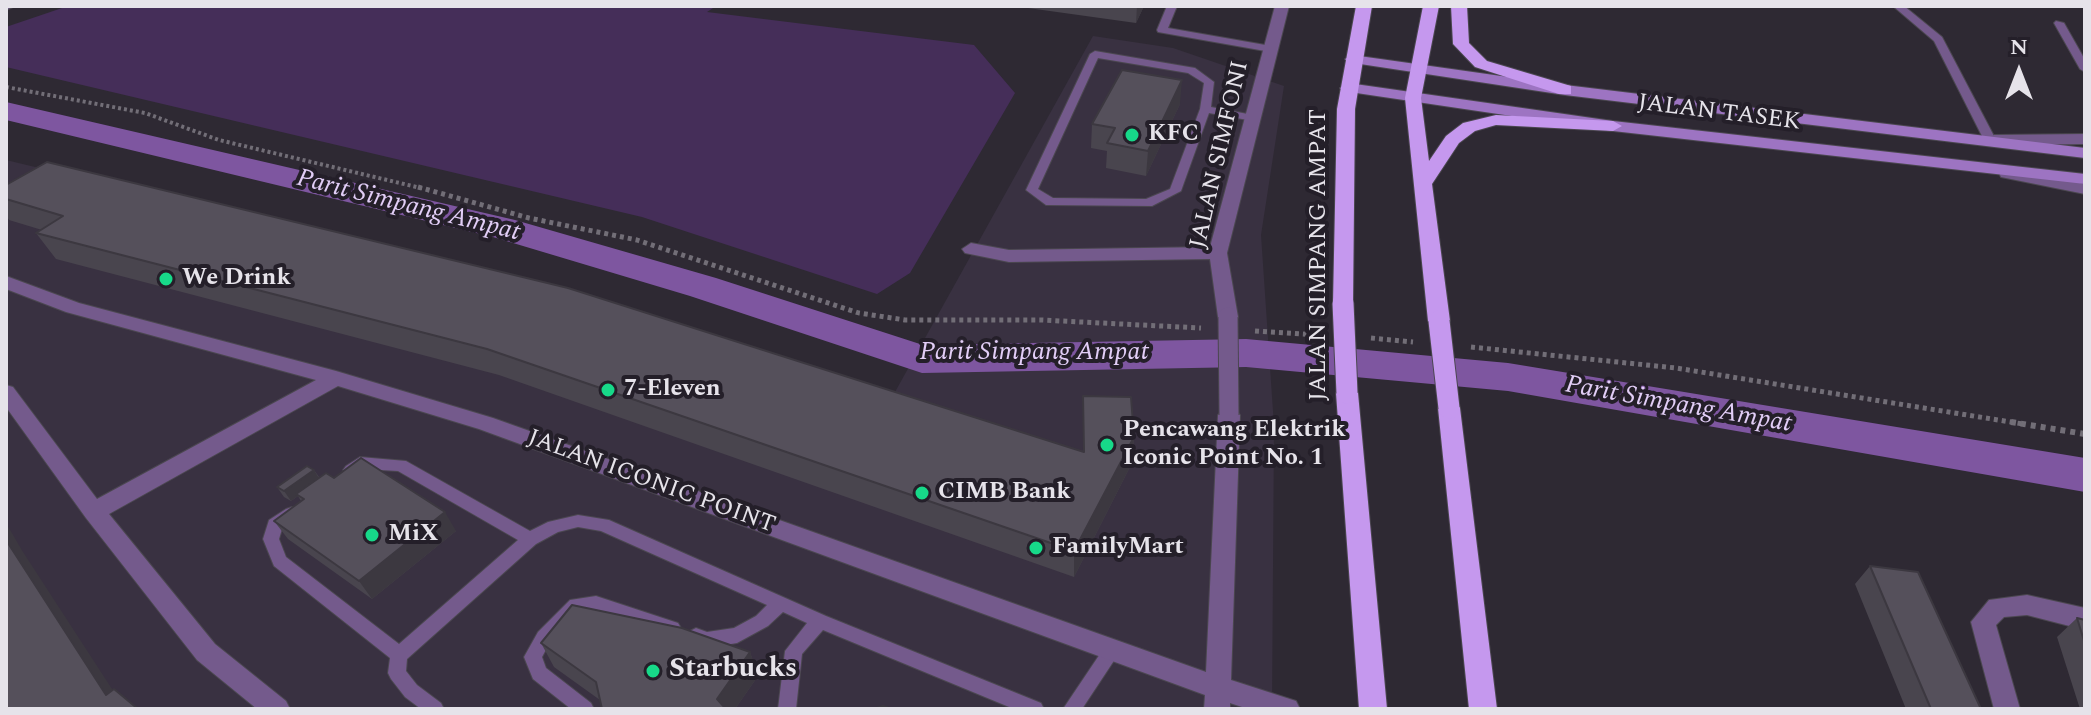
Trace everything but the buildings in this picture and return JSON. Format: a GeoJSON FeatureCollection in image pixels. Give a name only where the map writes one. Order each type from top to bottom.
{"type":"FeatureCollection","features":[{"type":"Feature","properties":{"kind":"highway","name":"JALAN SIMPANG AMPAT"},"geometry":{"type":"LineString","coordinates":[[1364,6],[1348,88],[1343,303],[1347,393],[1373,709]]}},
{"type":"Feature","properties":{"kind":"highway"},"geometry":{"type":"LineString","coordinates":[[1431,6],[1413,98],[1483,709]]}},
{"type":"Feature","properties":{"kind":"highway"},"geometry":{"type":"LineString","coordinates":[[1459,6],[1461,44],[1481,64],[1565,90]]}},
{"type":"Feature","properties":{"kind":"highway"},"geometry":{"type":"LineString","coordinates":[[1424,183],[1452,140],[1469,127],[1496,120],[1613,126]]}},
{"type":"Feature","properties":{"kind":"main road","name":"JALAN TASEK"},"geometry":{"type":"LineString","coordinates":[[1352,59],[1565,90],[2085,153]]}},
{"type":"Feature","properties":{"kind":"main road","name":"JALAN TASEK"},"geometry":{"type":"LineString","coordinates":[[1348,88],[1613,126],[2001,172],[2085,179]]}},
{"type":"Feature","properties":{"kind":"street","name":"JALAN SIMFONI"},"geometry":{"type":"LineString","coordinates":[[1217,698],[1234,323],[1218,253],[1282,6]]}},
{"type":"Feature","properties":{"kind":"street"},"geometry":{"type":"LineString","coordinates":[[1990,140],[2085,139]]}},
{"type":"Feature","properties":{"kind":"street"},"geometry":{"type":"LineString","coordinates":[[2001,172],[2085,189]]}},
{"type":"Feature","properties":{"kind":"street"},"geometry":{"type":"LineString","coordinates":[[971,249],[1009,256],[1218,253]]}},
{"type":"Feature","properties":{"kind":"street","name":"JALAN ICONIC POINT"},"geometry":{"type":"LineString","coordinates":[[6,282],[73,308],[336,378],[486,423],[1112,650],[1217,698],[1287,709]]}},
{"type":"Feature","properties":{"kind":"street"},"geometry":{"type":"LineString","coordinates":[[94,512],[336,378]]}},
{"type":"Feature","properties":{"kind":"street"},"geometry":{"type":"LineString","coordinates":[[6,392],[94,512],[206,652],[277,709]]}},
{"type":"Feature","properties":{"kind":"street"},"geometry":{"type":"LineString","coordinates":[[2007,709],[1983,622],[1998,607],[2027,605],[2085,619]]}},
{"type":"Feature","properties":{"kind":"lane"},"geometry":{"type":"LineString","coordinates":[[1172,6],[1162,30],[1271,49]]}},
{"type":"Feature","properties":{"kind":"lane"},"geometry":{"type":"LineString","coordinates":[[1903,7],[1938,39],[1990,140]]}},
{"type":"Feature","properties":{"kind":"lane"},"geometry":{"type":"LineString","coordinates":[[2059,23],[2085,69]]}},
{"type":"Feature","properties":{"kind":"lane"},"geometry":{"type":"LineString","coordinates":[[1095,54],[1191,70],[1209,82],[1205,109],[1175,191],[1148,203],[1050,202],[1032,190],[1095,54]]}},
{"type":"Feature","properties":{"kind":"lane"},"geometry":{"type":"LineString","coordinates":[[1205,109],[1253,118]]}},
{"type":"Feature","properties":{"kind":"lane"},"geometry":{"type":"LineString","coordinates":[[336,481],[360,463],[401,465],[530,539]]}},
{"type":"Feature","properties":{"kind":"lane"},"geometry":{"type":"LineString","coordinates":[[311,499],[275,525],[271,539],[280,561],[399,655]]}},
{"type":"Feature","properties":{"kind":"lane"},"geometry":{"type":"LineString","coordinates":[[435,709],[411,691],[397,673],[399,655],[530,539],[554,527],[578,521],[603,525],[820,621],[1035,709]]}},
{"type":"Feature","properties":{"kind":"lane"},"geometry":{"type":"LineString","coordinates":[[585,709],[539,673],[533,657],[544,637],[576,605],[596,603],[707,640],[737,635],[762,621],[781,603]]}},
{"type":"Feature","properties":{"kind":"lane"},"geometry":{"type":"LineString","coordinates":[[787,709],[794,651],[820,621]]}},
{"type":"Feature","properties":{"kind":"lane"},"geometry":{"type":"LineString","coordinates":[[1072,709],[1112,650]]}},
{"type":"Feature","properties":{"kind":"path"},"geometry":{"type":"LineString","coordinates":[[6,87],[145,113],[219,140],[394,181],[529,218],[637,240],[859,313],[905,320],[1041,320],[1210,329]]}},
{"type":"Feature","properties":{"kind":"path"},"geometry":{"type":"LineString","coordinates":[[1234,323],[1328,335]]}},
{"type":"Feature","properties":{"kind":"path"},"geometry":{"type":"LineString","coordinates":[[1358,337],[1417,342]]}},
{"type":"Feature","properties":{"kind":"path"},"geometry":{"type":"LineString","coordinates":[[1461,346],[1676,368],[2085,434]]}},
{"type":"Feature","properties":{"kind":"shaded area"},"geometry":{"type":"Polygon","coordinates":[[[68,6],[716,6],[707,12],[974,45],[1015,93],[910,273],[877,294],[642,217],[6,67],[6,27],[68,6]]]}},
{"type":"Feature","properties":{"kind":"shaded area"},"geometry":{"type":"Polygon","coordinates":[[[1093,36],[1173,48],[1284,86],[1261,235],[1274,426],[1272,709],[6,709],[6,160],[541,289],[890,401],[1093,36]]]}},
{"type":"Feature","properties":{"kind":"waterway","name":"Parit Simpang Ampat"},"geometry":{"type":"LineString","coordinates":[[6,111],[502,228],[703,287],[922,359],[1246,353],[1508,377],[2085,475]]}},
{"type":"Feature","properties":{"kind":"place","name":"KFC"},"geometry":{"type":"Point","coordinates":[1132,135]}},
{"type":"Feature","properties":{"kind":"place","name":"We Drink"},"geometry":{"type":"Point","coordinates":[166,279]}},
{"type":"Feature","properties":{"kind":"place","name":"7-Eleven"},"geometry":{"type":"Point","coordinates":[608,390]}},
{"type":"Feature","properties":{"kind":"place","name":"Pencawang Elektrik Iconic Point No. 1"},"geometry":{"type":"Point","coordinates":[1107,445]}},
{"type":"Feature","properties":{"kind":"place","name":"CIMB Bank"},"geometry":{"type":"Point","coordinates":[922,493]}},
{"type":"Feature","properties":{"kind":"place","name":"MiX"},"geometry":{"type":"Point","coordinates":[372,535]}},
{"type":"Feature","properties":{"kind":"place","name":"FamilyMart"},"geometry":{"type":"Point","coordinates":[1036,548]}},
{"type":"Feature","properties":{"kind":"place","name":"Starbucks"},"geometry":{"type":"Point","coordinates":[653,671]}}]}
